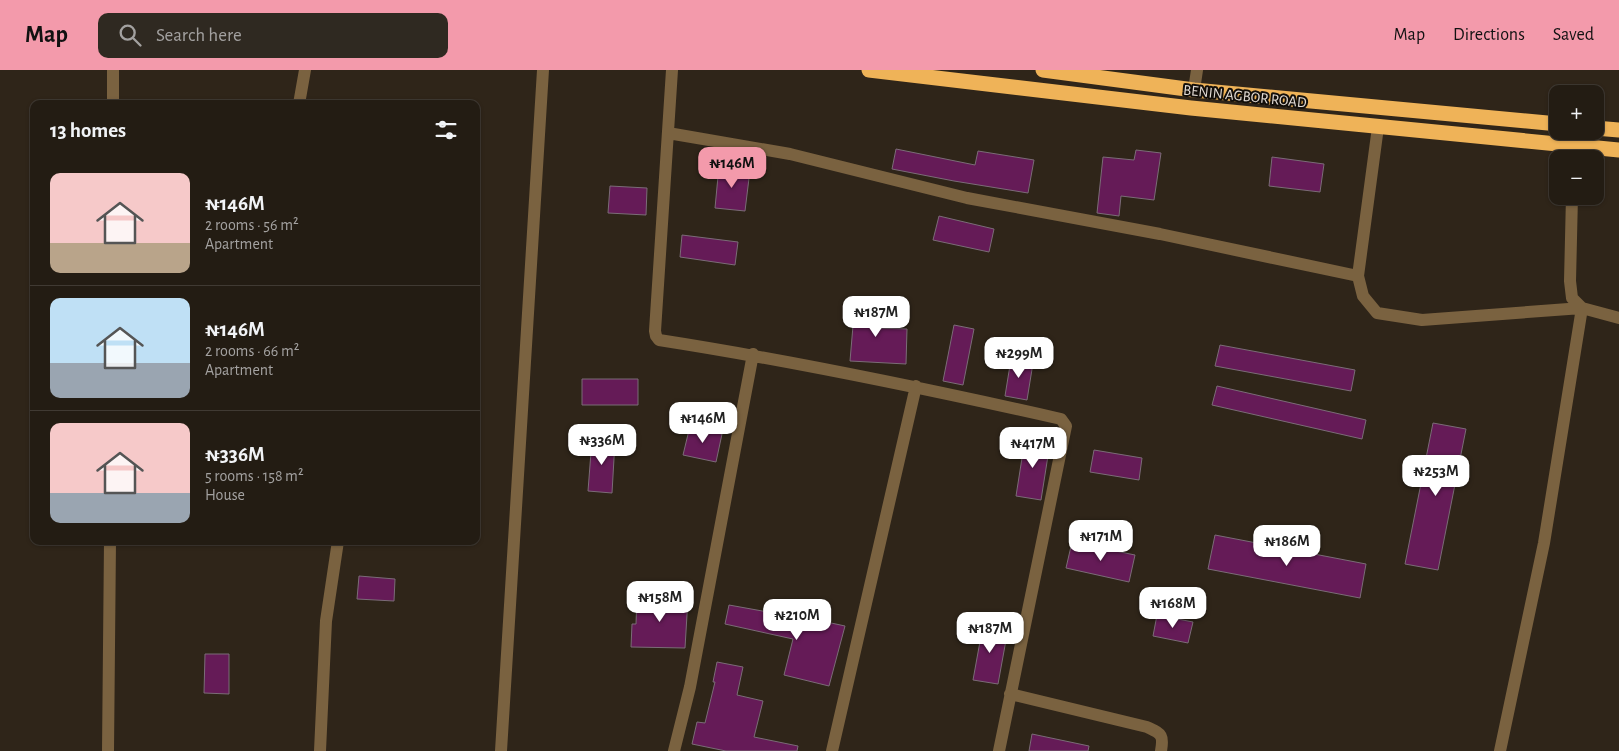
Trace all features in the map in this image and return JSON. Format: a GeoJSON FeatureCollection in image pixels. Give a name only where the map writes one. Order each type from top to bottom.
{"type":"FeatureCollection","features":[{"type":"Feature","properties":{"kind":"highway","name":"BENIN AGBOR ROAD"},"geometry":{"type":"LineString","coordinates":[[869,70],[1192,108],[1378,127],[1550,150]]}},
{"type":"Feature","properties":{"kind":"highway","name":"BENIN AGBOR ROAD"},"geometry":{"type":"LineString","coordinates":[[1043,70],[1194,90],[1549,123]]}},
{"type":"Feature","properties":{"kind":"highway"},"geometry":{"type":"LineString","coordinates":[[1604,129],[1619,130]]}},
{"type":"Feature","properties":{"kind":"highway","name":"BENIN AGBOR ROAD"},"geometry":{"type":"LineString","coordinates":[[1604,151],[1619,150]]}},
{"type":"Feature","properties":{"kind":"street"},"geometry":{"type":"LineString","coordinates":[[113,70],[113,100]]}},
{"type":"Feature","properties":{"kind":"street"},"geometry":{"type":"LineString","coordinates":[[300,100],[305,70]]}},
{"type":"Feature","properties":{"kind":"street"},"geometry":{"type":"LineString","coordinates":[[501,751],[543,70]]}},
{"type":"Feature","properties":{"kind":"street"},"geometry":{"type":"LineString","coordinates":[[672,70],[656,336],[659,340],[753,354],[916,386],[1061,419],[1066,426],[999,751]]}},
{"type":"Feature","properties":{"kind":"street"},"geometry":{"type":"LineString","coordinates":[[1194,90],[1197,70]]}},
{"type":"Feature","properties":{"kind":"street"},"geometry":{"type":"LineString","coordinates":[[1378,127],[1358,276],[1363,296],[1377,313],[1422,320],[1582,308],[1619,318]]}},
{"type":"Feature","properties":{"kind":"street"},"geometry":{"type":"LineString","coordinates":[[668,134],[790,154],[967,198],[1160,234],[1358,276]]}},
{"type":"Feature","properties":{"kind":"street"},"geometry":{"type":"LineString","coordinates":[[1572,205],[1570,281],[1572,298],[1582,308]]}},
{"type":"Feature","properties":{"kind":"street"},"geometry":{"type":"LineString","coordinates":[[1500,751],[1544,543],[1582,308]]}},
{"type":"Feature","properties":{"kind":"street"},"geometry":{"type":"LineString","coordinates":[[674,751],[690,687],[753,354]]}},
{"type":"Feature","properties":{"kind":"street"},"geometry":{"type":"LineString","coordinates":[[832,751],[916,386]]}},
{"type":"Feature","properties":{"kind":"street"},"geometry":{"type":"LineString","coordinates":[[108,751],[110,545]]}},
{"type":"Feature","properties":{"kind":"street"},"geometry":{"type":"LineString","coordinates":[[320,751],[326,621],[337,545]]}},
{"type":"Feature","properties":{"kind":"street"},"geometry":{"type":"LineString","coordinates":[[1010,694],[1146,727],[1162,737],[1161,751]]}},
{"type":"Feature","properties":{"kind":"building"},"geometry":{"type":"Polygon","coordinates":[[[896,149],[975,165],[978,151],[1034,160],[1028,193],[892,169],[896,149]]]}},
{"type":"Feature","properties":{"kind":"building"},"geometry":{"type":"Polygon","coordinates":[[[1136,150],[1161,153],[1154,200],[1121,196],[1119,216],[1097,213],[1103,157],[1134,160],[1136,150]]]}},
{"type":"Feature","properties":{"kind":"building"},"geometry":{"type":"Polygon","coordinates":[[[1272,157],[1324,164],[1320,192],[1269,186],[1272,157]]]}},
{"type":"Feature","properties":{"kind":"building"},"geometry":{"type":"Polygon","coordinates":[[[719,166],[750,170],[745,211],[715,208],[719,166]]]}},
{"type":"Feature","properties":{"kind":"building"},"geometry":{"type":"Polygon","coordinates":[[[610,186],[647,188],[646,215],[608,213],[610,186]]]}},
{"type":"Feature","properties":{"kind":"building"},"geometry":{"type":"Polygon","coordinates":[[[939,216],[994,229],[989,252],[933,240],[939,216]]]}},
{"type":"Feature","properties":{"kind":"building"},"geometry":{"type":"Polygon","coordinates":[[[682,235],[738,242],[735,265],[680,257],[682,235]]]}},
{"type":"Feature","properties":{"kind":"building"},"geometry":{"type":"Polygon","coordinates":[[[855,302],[878,304],[876,328],[907,329],[906,364],[850,361],[855,302]]]}},
{"type":"Feature","properties":{"kind":"building"},"geometry":{"type":"Polygon","coordinates":[[[954,325],[974,329],[963,385],[943,381],[954,325]]]}},
{"type":"Feature","properties":{"kind":"building"},"geometry":{"type":"Polygon","coordinates":[[[1220,345],[1355,370],[1351,391],[1215,366],[1220,345]]]}},
{"type":"Feature","properties":{"kind":"building"},"geometry":{"type":"Polygon","coordinates":[[[1011,359],[1033,363],[1027,400],[1005,396],[1011,359]]]}},
{"type":"Feature","properties":{"kind":"building"},"geometry":{"type":"Polygon","coordinates":[[[582,379],[638,379],[638,405],[582,405],[582,379]]]}},
{"type":"Feature","properties":{"kind":"building"},"geometry":{"type":"Polygon","coordinates":[[[1217,386],[1366,420],[1362,439],[1212,405],[1217,386]]]}},
{"type":"Feature","properties":{"kind":"building"},"geometry":{"type":"Polygon","coordinates":[[[1433,423],[1466,429],[1438,570],[1405,564],[1433,423]]]}},
{"type":"Feature","properties":{"kind":"building"},"geometry":{"type":"Polygon","coordinates":[[[690,426],[722,434],[716,462],[683,455],[690,426]]]}},
{"type":"Feature","properties":{"kind":"building"},"geometry":{"type":"Polygon","coordinates":[[[592,439],[615,441],[612,493],[588,491],[592,439]]]}},
{"type":"Feature","properties":{"kind":"building"},"geometry":{"type":"Polygon","coordinates":[[[1025,439],[1050,443],[1041,500],[1016,496],[1025,439]]]}},
{"type":"Feature","properties":{"kind":"building"},"geometry":{"type":"Polygon","coordinates":[[[1094,450],[1142,458],[1139,480],[1090,472],[1094,450]]]}},
{"type":"Feature","properties":{"kind":"building"},"geometry":{"type":"Polygon","coordinates":[[[1215,535],[1366,564],[1360,598],[1208,569],[1215,535]]]}},
{"type":"Feature","properties":{"kind":"building"},"geometry":{"type":"Polygon","coordinates":[[[1072,542],[1135,555],[1129,582],[1066,568],[1072,542]]]}},
{"type":"Feature","properties":{"kind":"building"},"geometry":{"type":"Polygon","coordinates":[[[359,576],[395,579],[394,601],[357,599],[359,576]]]}},
{"type":"Feature","properties":{"kind":"building"},"geometry":{"type":"Polygon","coordinates":[[[637,596],[688,598],[685,648],[631,647],[632,624],[636,624],[637,596]]]}},
{"type":"Feature","properties":{"kind":"building"},"geometry":{"type":"Polygon","coordinates":[[[729,605],[790,616],[790,614],[845,626],[829,686],[784,675],[793,639],[725,624],[729,605]]]}},
{"type":"Feature","properties":{"kind":"building"},"geometry":{"type":"Polygon","coordinates":[[[1157,615],[1193,622],[1188,643],[1153,636],[1157,615]]]}},
{"type":"Feature","properties":{"kind":"building"},"geometry":{"type":"Polygon","coordinates":[[[983,625],[1008,629],[998,684],[973,680],[983,625]]]}},
{"type":"Feature","properties":{"kind":"building"},"geometry":{"type":"Polygon","coordinates":[[[205,654],[229,654],[229,694],[204,693],[205,654]]]}},
{"type":"Feature","properties":{"kind":"building"},"geometry":{"type":"Polygon","coordinates":[[[717,662],[743,667],[737,695],[763,701],[754,737],[798,746],[797,751],[726,751],[692,744],[697,722],[705,723],[715,682],[713,682],[717,662]]]}},
{"type":"Feature","properties":{"kind":"building"},"geometry":{"type":"Polygon","coordinates":[[[1032,734],[1089,746],[1088,751],[1029,751],[1032,734]]]}}]}
